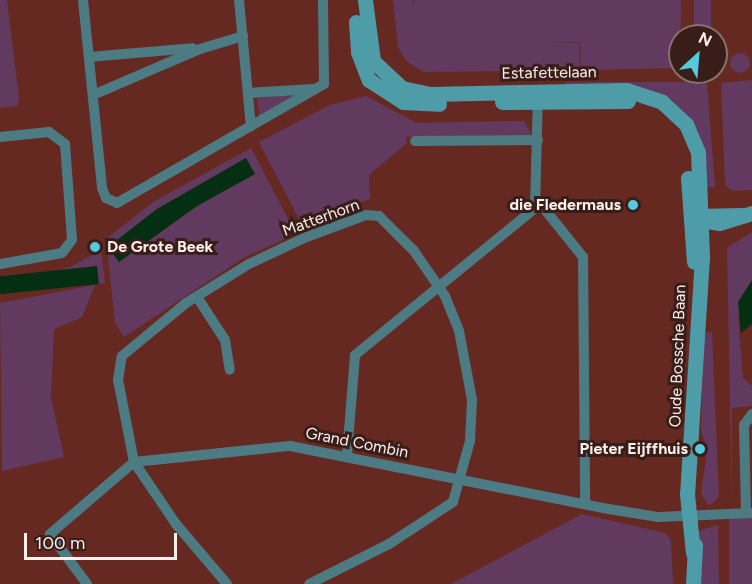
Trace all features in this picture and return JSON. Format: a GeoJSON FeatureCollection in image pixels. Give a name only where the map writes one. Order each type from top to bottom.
{"type":"FeatureCollection","features":[{"type":"Feature","properties":{"kind":"street"},"geometry":{"type":"LineString","coordinates":[[83,0],[102,188],[105,198],[117,203],[324,84],[323,0]]}},
{"type":"Feature","properties":{"kind":"street"},"geometry":{"type":"LineString","coordinates":[[239,0],[251,126]]}},
{"type":"Feature","properties":{"kind":"street","name":"Estafettelaan"},"geometry":{"type":"LineString","coordinates":[[355,0],[358,52],[378,89],[415,103],[538,97]]}},
{"type":"Feature","properties":{"kind":"street","name":"Estafettelaan"},"geometry":{"type":"LineString","coordinates":[[365,0],[369,49],[398,87],[430,94],[626,100],[659,109],[679,129],[688,152],[697,218]]}},
{"type":"Feature","properties":{"kind":"street"},"geometry":{"type":"LineString","coordinates":[[93,95],[200,48],[243,36]]}},
{"type":"Feature","properties":{"kind":"street"},"geometry":{"type":"LineString","coordinates":[[89,57],[200,48]]}},
{"type":"Feature","properties":{"kind":"street"},"geometry":{"type":"LineString","coordinates":[[248,93],[317,89]]}},
{"type":"Feature","properties":{"kind":"street"},"geometry":{"type":"LineString","coordinates":[[538,97],[538,201],[583,256],[585,504]]}},
{"type":"Feature","properties":{"kind":"street"},"geometry":{"type":"LineString","coordinates":[[0,137],[49,132],[65,144],[72,240],[62,253],[1,263]]}},
{"type":"Feature","properties":{"kind":"street"},"geometry":{"type":"LineString","coordinates":[[415,141],[538,140]]}},
{"type":"Feature","properties":{"kind":"street"},"geometry":{"type":"LineString","coordinates":[[346,455],[355,355],[538,201]]}},
{"type":"Feature","properties":{"kind":"street"},"geometry":{"type":"LineString","coordinates":[[697,218],[749,214]]}},
{"type":"Feature","properties":{"kind":"street","name":"Matterhorn"},"geometry":{"type":"LineString","coordinates":[[227,584],[176,525],[134,462],[118,380],[122,356],[197,297],[286,246],[366,215],[392,225],[438,285],[468,363],[472,411],[461,479],[453,502],[389,544],[309,584]]}},
{"type":"Feature","properties":{"kind":"street","name":"Oude Bossche Baan"},"geometry":{"type":"LineString","coordinates":[[693,584],[690,474],[699,276],[697,218]]}},
{"type":"Feature","properties":{"kind":"street"},"geometry":{"type":"LineString","coordinates":[[197,297],[225,340],[230,370]]}},
{"type":"Feature","properties":{"kind":"street"},"geometry":{"type":"LineString","coordinates":[[749,513],[744,425],[752,414]]}},
{"type":"Feature","properties":{"kind":"street","name":"Grand Combin"},"geometry":{"type":"LineString","coordinates":[[134,462],[290,446],[346,455],[585,504],[692,516],[749,513]]}},
{"type":"Feature","properties":{"kind":"street"},"geometry":{"type":"LineString","coordinates":[[87,584],[49,538],[54,527],[134,462]]}},
{"type":"Feature","properties":{"kind":"shaded area"},"geometry":{"type":"Polygon","coordinates":[[[0,0],[7,0],[19,98],[18,106],[0,108],[0,0]]]}},
{"type":"Feature","properties":{"kind":"shaded area"},"geometry":{"type":"Polygon","coordinates":[[[393,0],[413,0],[413,7],[414,0],[681,0],[681,24],[668,24],[668,68],[581,70],[580,42],[544,43],[579,43],[580,70],[424,72],[406,61],[398,47],[393,0]]]}},
{"type":"Feature","properties":{"kind":"shaded area"},"geometry":{"type":"Polygon","coordinates":[[[694,0],[711,0],[711,24],[694,24],[694,0]]]}},
{"type":"Feature","properties":{"kind":"shaded area"},"geometry":{"type":"Polygon","coordinates":[[[740,53],[747,56],[750,63],[747,70],[740,73],[733,70],[730,63],[733,56],[740,53]]]}},
{"type":"Feature","properties":{"kind":"shaded area"},"geometry":{"type":"Polygon","coordinates":[[[752,80],[752,190],[733,191],[725,185],[721,84],[752,80]]]}},
{"type":"Feature","properties":{"kind":"shaded area"},"geometry":{"type":"Polygon","coordinates":[[[565,82],[707,84],[715,187],[704,187],[677,108],[565,88],[565,82]]]}},
{"type":"Feature","properties":{"kind":"shaded area"},"geometry":{"type":"Polygon","coordinates":[[[302,93],[259,116],[257,98],[302,93]]]}},
{"type":"Feature","properties":{"kind":"shaded area"},"geometry":{"type":"Polygon","coordinates":[[[366,96],[417,123],[524,121],[532,135],[406,137],[407,143],[369,175],[370,199],[301,223],[259,142],[330,105],[366,96]]]}},
{"type":"Feature","properties":{"kind":"shaded area"},"geometry":{"type":"Polygon","coordinates":[[[251,148],[296,234],[245,257],[124,337],[115,323],[106,239],[153,202],[251,148]],[[246,158],[157,209],[108,248],[119,262],[197,206],[255,174],[246,158]]]}},
{"type":"Feature","properties":{"kind":"shaded area"},"geometry":{"type":"Polygon","coordinates":[[[246,158],[255,174],[197,206],[119,262],[108,247],[157,209],[246,158]]]}},
{"type":"Feature","properties":{"kind":"shaded area"},"geometry":{"type":"Polygon","coordinates":[[[752,232],[752,280],[738,318],[743,378],[752,386],[752,406],[732,408],[732,503],[727,248],[752,232]]]}},
{"type":"Feature","properties":{"kind":"shaded area"},"geometry":{"type":"Polygon","coordinates":[[[101,250],[105,283],[99,284],[96,266],[0,285],[70,267],[101,250]]]}},
{"type":"Feature","properties":{"kind":"shaded area"},"geometry":{"type":"Polygon","coordinates":[[[97,266],[99,284],[0,294],[0,276],[97,266]]]}},
{"type":"Feature","properties":{"kind":"shaded area"},"geometry":{"type":"Polygon","coordinates":[[[752,280],[752,324],[741,333],[738,302],[752,280]]]}},
{"type":"Feature","properties":{"kind":"shaded area"},"geometry":{"type":"Polygon","coordinates":[[[95,285],[82,317],[54,329],[51,398],[64,457],[2,471],[0,303],[95,285]]]}},
{"type":"Feature","properties":{"kind":"shaded area"},"geometry":{"type":"Polygon","coordinates":[[[712,332],[719,497],[709,506],[701,494],[707,451],[701,429],[704,333],[712,332]]]}},
{"type":"Feature","properties":{"kind":"shaded area"},"geometry":{"type":"Polygon","coordinates":[[[582,514],[665,533],[671,540],[673,584],[451,584],[582,514]]]}},
{"type":"Feature","properties":{"kind":"shaded area"},"geometry":{"type":"Polygon","coordinates":[[[729,514],[752,514],[752,584],[729,584],[729,514]]]}},
{"type":"Feature","properties":{"kind":"shaded area"},"geometry":{"type":"Polygon","coordinates":[[[718,525],[719,584],[700,584],[698,531],[718,525]]]}},
{"type":"Feature","properties":{"kind":"place","name":"die Fledermaus"},"geometry":{"type":"Point","coordinates":[633,205]}},
{"type":"Feature","properties":{"kind":"place","name":"De Grote Beek"},"geometry":{"type":"Point","coordinates":[95,247]}},
{"type":"Feature","properties":{"kind":"place","name":"Pieter Eijffhuis"},"geometry":{"type":"Point","coordinates":[700,449]}}]}
